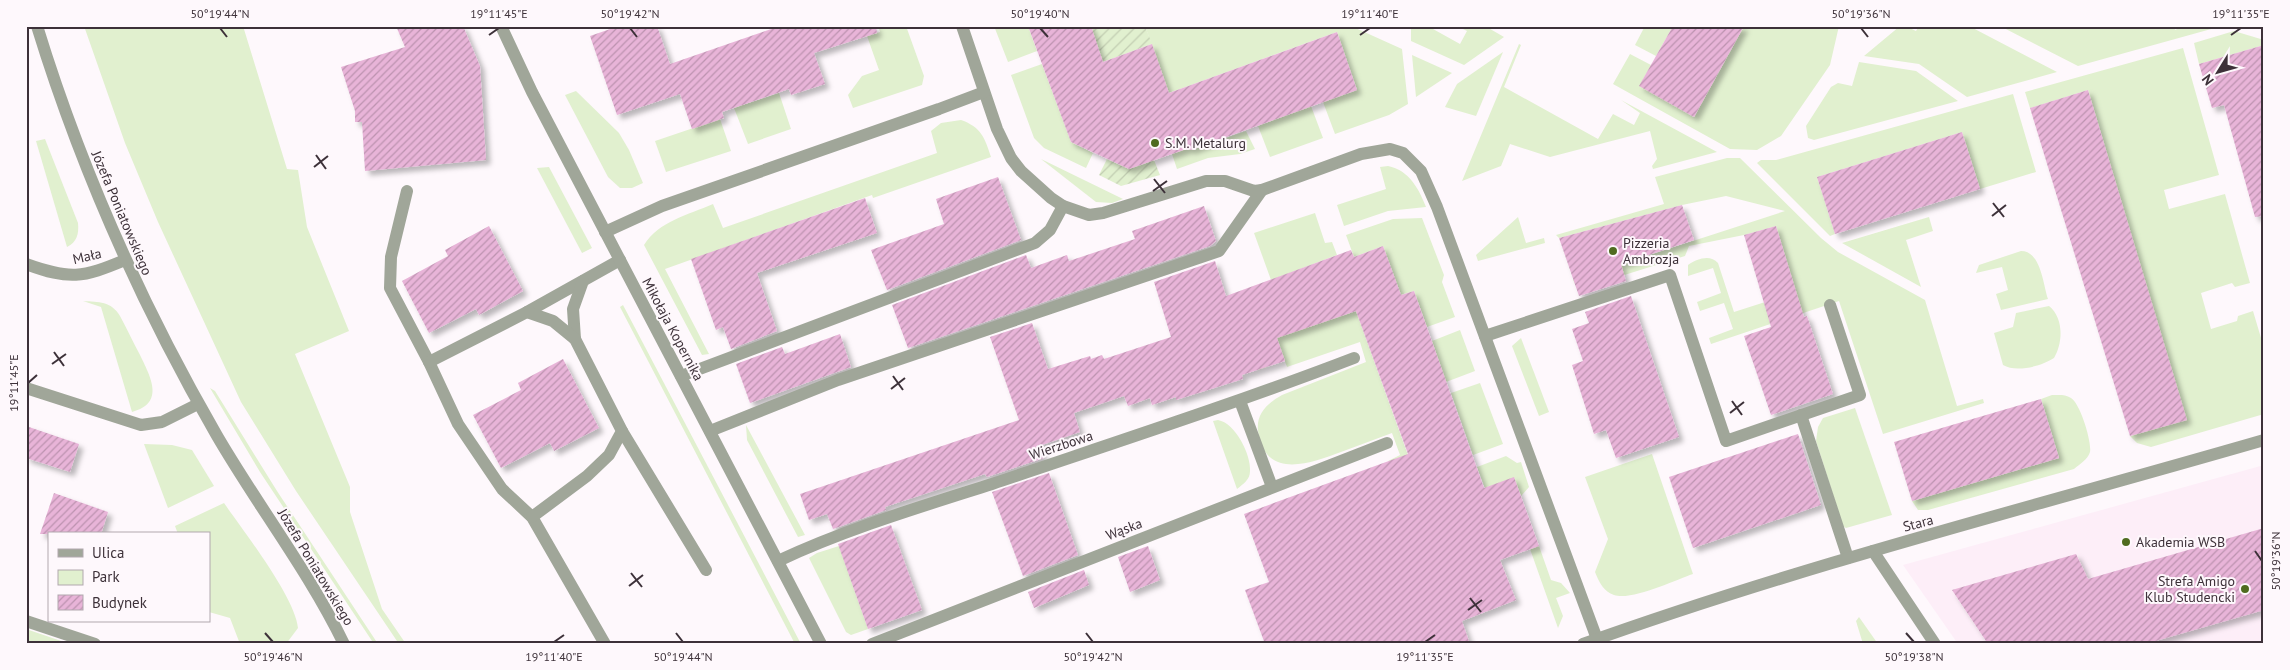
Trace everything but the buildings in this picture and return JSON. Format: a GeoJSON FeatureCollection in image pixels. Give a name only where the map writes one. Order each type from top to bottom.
{"type":"FeatureCollection","features":[{"type":"Feature","properties":{"kind":"street","name":"Józefa Poniatowskiego"},"geometry":{"type":"LineString","coordinates":[[37,26],[75,141],[124,260],[149,312],[198,404],[244,480],[312,585],[341,643]]}},
{"type":"Feature","properties":{"kind":"street","name":"Mikołaja Kopernika"},"geometry":{"type":"LineString","coordinates":[[501,26],[532,92],[821,644]]}},
{"type":"Feature","properties":{"kind":"street"},"geometry":{"type":"LineString","coordinates":[[962,26],[997,129],[1012,158],[1036,186],[1063,206],[1088,215],[1103,213],[1215,180],[1254,190],[1262,190],[1374,150],[1390,148],[1403,153],[1416,165],[1425,178],[1597,639]]}},
{"type":"Feature","properties":{"kind":"street"},"geometry":{"type":"LineString","coordinates":[[606,232],[662,206],[984,92]]}},
{"type":"Feature","properties":{"kind":"street"},"geometry":{"type":"LineString","coordinates":[[408,190],[392,256],[390,288],[429,362],[462,431],[502,489],[532,518],[605,644]]}},
{"type":"Feature","properties":{"kind":"street"},"geometry":{"type":"LineString","coordinates":[[710,430],[866,370],[1219,251],[1262,190]]}},
{"type":"Feature","properties":{"kind":"street"},"geometry":{"type":"LineString","coordinates":[[681,376],[1035,243],[1050,230],[1063,206]]}},
{"type":"Feature","properties":{"kind":"street","name":"Mała"},"geometry":{"type":"LineString","coordinates":[[26,264],[50,272],[77,276],[124,260]]}},
{"type":"Feature","properties":{"kind":"street"},"geometry":{"type":"LineString","coordinates":[[429,362],[527,312],[620,260]]}},
{"type":"Feature","properties":{"kind":"street"},"geometry":{"type":"LineString","coordinates":[[1485,336],[1670,275],[1726,440],[1860,395],[1830,305]]}},
{"type":"Feature","properties":{"kind":"street"},"geometry":{"type":"LineString","coordinates":[[584,281],[573,309],[575,339],[622,432],[706,570]]}},
{"type":"Feature","properties":{"kind":"street"},"geometry":{"type":"LineString","coordinates":[[527,312],[553,321],[575,339]]}},
{"type":"Feature","properties":{"kind":"street","name":"Wierzbowa"},"geometry":{"type":"LineString","coordinates":[[778,561],[805,548],[1240,401],[1354,358]]}},
{"type":"Feature","properties":{"kind":"street"},"geometry":{"type":"LineString","coordinates":[[26,388],[140,425],[162,422],[198,404]]}},
{"type":"Feature","properties":{"kind":"street"},"geometry":{"type":"LineString","coordinates":[[1240,401],[1272,487]]}},
{"type":"Feature","properties":{"kind":"street"},"geometry":{"type":"LineString","coordinates":[[1802,415],[1848,558]]}},
{"type":"Feature","properties":{"kind":"street"},"geometry":{"type":"LineString","coordinates":[[532,518],[587,476],[609,456],[622,432]]}},
{"type":"Feature","properties":{"kind":"street","name":"Stara"},"geometry":{"type":"LineString","coordinates":[[1583,644],[1708,601],[1848,558],[2264,440]]}},
{"type":"Feature","properties":{"kind":"street","name":"Wąska"},"geometry":{"type":"LineString","coordinates":[[872,644],[1387,443]]}},
{"type":"Feature","properties":{"kind":"street"},"geometry":{"type":"LineString","coordinates":[[1873,551],[1935,644]]}},
{"type":"Feature","properties":{"kind":"street"},"geometry":{"type":"LineString","coordinates":[[26,621],[95,644]]}},
{"type":"Feature","properties":{"kind":"shaded area","name":"Akademia WSB"},"geometry":{"type":"Polygon","coordinates":[[[2264,465],[2264,644],[1958,644],[1903,565],[2264,465]]]}},
{"type":"Feature","properties":{"kind":"green space"},"geometry":{"type":"Polygon","coordinates":[[[84,26],[243,26],[287,169],[298,170],[307,227],[349,331],[295,354],[350,487],[350,512],[382,609],[406,644],[399,644],[296,491],[241,402],[158,222],[125,143],[84,26]]]}},
{"type":"Feature","properties":{"kind":"green space"},"geometry":{"type":"Polygon","coordinates":[[[878,26],[906,26],[924,76],[922,85],[853,108],[848,95],[862,76],[879,70],[867,36],[880,32],[878,26]]]}},
{"type":"Feature","properties":{"kind":"green space"},"geometry":{"type":"Polygon","coordinates":[[[994,26],[1028,26],[1037,51],[1008,62],[994,26]]]}},
{"type":"Feature","properties":{"kind":"green space"},"geometry":{"type":"Polygon","coordinates":[[[1145,26],[1351,26],[1402,49],[1408,104],[1389,115],[1335,134],[1323,102],[1357,90],[1337,32],[1169,93],[1145,26]]]}},
{"type":"Feature","properties":{"kind":"green space"},"geometry":{"type":"Polygon","coordinates":[[[1145,26],[1152,44],[1103,62],[1091,27],[1145,26]]]}},
{"type":"Feature","properties":{"kind":"green space"},"geometry":{"type":"Polygon","coordinates":[[[1411,26],[1434,26],[1433,29],[1460,44],[1467,31],[1457,26],[1485,26],[1504,37],[1464,65],[1411,41],[1411,26]]]}},
{"type":"Feature","properties":{"kind":"green space"},"geometry":{"type":"Polygon","coordinates":[[[1645,26],[1673,26],[1656,56],[1635,45],[1645,26]]]}},
{"type":"Feature","properties":{"kind":"green space"},"geometry":{"type":"Polygon","coordinates":[[[1744,26],[1839,26],[1830,65],[1781,136],[1757,150],[1730,149],[1613,84],[1630,54],[1651,65],[1640,85],[1694,117],[1744,26]]]}},
{"type":"Feature","properties":{"kind":"green space"},"geometry":{"type":"Polygon","coordinates":[[[1900,26],[1916,31],[1919,26],[1969,26],[2057,72],[1967,97],[1919,64],[1864,56],[1900,26]]]}},
{"type":"Feature","properties":{"kind":"green space"},"geometry":{"type":"Polygon","coordinates":[[[2000,26],[2170,26],[2176,30],[2178,26],[2222,26],[2078,66],[2000,26]]]}},
{"type":"Feature","properties":{"kind":"green space"},"geometry":{"type":"Polygon","coordinates":[[[2234,31],[2264,40],[2264,45],[2199,64],[2194,43],[2234,31]]]}},
{"type":"Feature","properties":{"kind":"green space"},"geometry":{"type":"Polygon","coordinates":[[[1519,44],[1521,45],[1504,87],[1598,139],[1613,114],[1634,125],[1640,113],[1621,100],[1717,152],[1653,169],[1652,166],[1657,159],[1650,131],[1550,157],[1510,144],[1501,166],[1462,181],[1519,44]]]}},
{"type":"Feature","properties":{"kind":"green space"},"geometry":{"type":"Polygon","coordinates":[[[2183,48],[2219,175],[2164,190],[2169,209],[2225,194],[2250,283],[2235,287],[2232,283],[2201,293],[2211,329],[2237,321],[2238,316],[2253,311],[2264,348],[2264,414],[2151,447],[2137,443],[2130,436],[2186,420],[2088,90],[2030,108],[2025,92],[2183,48]]]}},
{"type":"Feature","properties":{"kind":"green space"},"geometry":{"type":"Polygon","coordinates":[[[1503,52],[1476,116],[1445,107],[1457,84],[1503,52]]]}},
{"type":"Feature","properties":{"kind":"green space"},"geometry":{"type":"Polygon","coordinates":[[[1412,55],[1452,73],[1416,97],[1412,55]]]}},
{"type":"Feature","properties":{"kind":"green space"},"geometry":{"type":"Polygon","coordinates":[[[1859,62],[1916,71],[1958,101],[1814,140],[1808,138],[1806,126],[1831,87],[1838,83],[1852,86],[1859,62]]]}},
{"type":"Feature","properties":{"kind":"green space"},"geometry":{"type":"Polygon","coordinates":[[[1042,64],[1071,142],[1093,153],[1086,168],[1044,148],[1034,138],[1011,75],[1042,64]]]}},
{"type":"Feature","properties":{"kind":"green space"},"geometry":{"type":"Polygon","coordinates":[[[576,91],[619,133],[629,150],[643,183],[632,188],[620,188],[608,177],[565,95],[576,91]]]}},
{"type":"Feature","properties":{"kind":"green space"},"geometry":{"type":"Polygon","coordinates":[[[779,93],[791,129],[748,144],[734,108],[779,93]]]}},
{"type":"Feature","properties":{"kind":"green space"},"geometry":{"type":"Polygon","coordinates":[[[2013,94],[2036,172],[1980,189],[1962,132],[1817,177],[1835,234],[1830,236],[1757,163],[1761,160],[1776,160],[2013,94]]]}},
{"type":"Feature","properties":{"kind":"green space"},"geometry":{"type":"Polygon","coordinates":[[[1311,106],[1323,138],[1270,157],[1258,126],[1311,106]]]}},
{"type":"Feature","properties":{"kind":"green space"},"geometry":{"type":"Polygon","coordinates":[[[720,119],[731,151],[666,172],[655,141],[720,119]]]}},
{"type":"Feature","properties":{"kind":"green space"},"geometry":{"type":"Polygon","coordinates":[[[961,120],[978,130],[987,144],[991,157],[873,198],[872,195],[665,269],[709,354],[702,355],[644,245],[650,237],[666,224],[713,204],[723,228],[937,153],[931,131],[941,123],[961,120]]]}},
{"type":"Feature","properties":{"kind":"green space"},"geometry":{"type":"Polygon","coordinates":[[[1246,131],[1255,149],[1240,154],[1208,158],[1177,169],[1172,154],[1189,148],[1191,150],[1246,131]]]}},
{"type":"Feature","properties":{"kind":"green space"},"geometry":{"type":"Polygon","coordinates":[[[45,139],[78,223],[77,237],[67,247],[36,141],[45,139]]]}},
{"type":"Feature","properties":{"kind":"green space"},"geometry":{"type":"Polygon","coordinates":[[[1727,158],[1740,158],[1821,238],[1838,252],[1925,300],[1957,406],[1983,399],[1984,403],[1883,434],[1839,301],[1711,344],[1709,338],[1733,329],[1724,303],[1700,311],[1697,302],[1721,293],[1713,268],[1688,276],[1688,265],[1699,259],[1707,258],[1718,263],[1734,312],[1796,292],[1776,226],[1744,235],[1689,246],[1685,256],[1586,287],[1575,284],[1573,280],[1785,211],[1726,196],[1682,205],[1559,238],[1556,235],[1664,204],[1655,177],[1727,158]]]}},
{"type":"Feature","properties":{"kind":"green space"},"geometry":{"type":"Polygon","coordinates":[[[1041,159],[1123,199],[1112,203],[1096,202],[1041,159]]]}},
{"type":"Feature","properties":{"kind":"green space"},"geometry":{"type":"Polygon","coordinates":[[[1107,159],[1129,169],[1154,160],[1160,175],[1121,186],[1099,175],[1107,159]]]}},
{"type":"Feature","properties":{"kind":"green space"},"geometry":{"type":"Polygon","coordinates":[[[1388,166],[1402,172],[1412,181],[1426,207],[1388,211],[1344,226],[1337,205],[1386,189],[1380,167],[1388,166]]]}},
{"type":"Feature","properties":{"kind":"green space"},"geometry":{"type":"Polygon","coordinates":[[[549,167],[592,248],[582,253],[537,168],[549,167]]]}},
{"type":"Feature","properties":{"kind":"green space"},"geometry":{"type":"Polygon","coordinates":[[[1315,213],[1325,243],[1332,242],[1337,255],[1271,280],[1254,233],[1315,213]]]}},
{"type":"Feature","properties":{"kind":"green space"},"geometry":{"type":"Polygon","coordinates":[[[1518,217],[1526,243],[1544,238],[1545,243],[1478,261],[1476,255],[1518,217]]]}},
{"type":"Feature","properties":{"kind":"green space"},"geometry":{"type":"Polygon","coordinates":[[[1929,217],[1933,231],[1906,240],[1921,287],[1842,243],[1929,217]]]}},
{"type":"Feature","properties":{"kind":"green space"},"geometry":{"type":"Polygon","coordinates":[[[1422,218],[1444,275],[1442,282],[1455,317],[1427,327],[1414,291],[1401,295],[1383,246],[1354,257],[1346,235],[1393,219],[1422,218]]]}},
{"type":"Feature","properties":{"kind":"green space"},"geometry":{"type":"Polygon","coordinates":[[[2021,251],[2028,252],[2037,262],[2048,299],[2001,310],[1996,294],[2008,290],[2002,267],[1976,273],[1979,265],[2021,251]]]}},
{"type":"Feature","properties":{"kind":"green space"},"geometry":{"type":"Polygon","coordinates":[[[83,301],[109,305],[120,316],[144,363],[153,388],[149,402],[143,408],[132,412],[101,307],[83,301]]]}},
{"type":"Feature","properties":{"kind":"green space"},"geometry":{"type":"Polygon","coordinates":[[[623,305],[801,644],[795,644],[620,307],[623,305]]]}},
{"type":"Feature","properties":{"kind":"green space"},"geometry":{"type":"Polygon","coordinates":[[[2049,306],[2054,311],[2060,324],[2059,345],[2054,358],[2029,368],[2015,368],[2003,365],[1994,333],[2013,327],[2016,313],[2049,306]]]}},
{"type":"Feature","properties":{"kind":"green space"},"geometry":{"type":"Polygon","coordinates":[[[1356,311],[1427,508],[1418,512],[1446,587],[1436,592],[1388,461],[1400,455],[1392,433],[1329,456],[1303,463],[1279,463],[1270,457],[1262,447],[1258,431],[1259,419],[1264,409],[1272,401],[1282,395],[1366,362],[1360,342],[1287,367],[1275,334],[1258,340],[1267,367],[1259,370],[1251,343],[1239,345],[1288,328],[1290,333],[1356,311]]]}},
{"type":"Feature","properties":{"kind":"green space"},"geometry":{"type":"Polygon","coordinates":[[[1460,330],[1475,371],[1446,382],[1432,341],[1460,330]]]}},
{"type":"Feature","properties":{"kind":"green space"},"geometry":{"type":"Polygon","coordinates":[[[1521,338],[1549,412],[1539,416],[1512,346],[1521,338]]]}},
{"type":"Feature","properties":{"kind":"green space"},"geometry":{"type":"Polygon","coordinates":[[[1480,383],[1503,444],[1473,455],[1451,393],[1480,383]]]}},
{"type":"Feature","properties":{"kind":"green space"},"geometry":{"type":"Polygon","coordinates":[[[210,388],[215,391],[277,491],[378,644],[374,644],[260,472],[210,388]]]}},
{"type":"Feature","properties":{"kind":"green space"},"geometry":{"type":"Polygon","coordinates":[[[2052,395],[2064,395],[2071,398],[2078,407],[2090,447],[2089,455],[2086,459],[2074,469],[1928,510],[1918,510],[1912,501],[2059,458],[2041,399],[2052,395]]]}},
{"type":"Feature","properties":{"kind":"green space"},"geometry":{"type":"Polygon","coordinates":[[[1855,408],[1892,515],[1846,528],[1843,526],[1816,441],[1818,427],[1823,418],[1855,408]]]}},
{"type":"Feature","properties":{"kind":"green space"},"geometry":{"type":"Polygon","coordinates":[[[1213,421],[1224,422],[1236,433],[1248,456],[1250,464],[1249,477],[1237,489],[1213,421]]]}},
{"type":"Feature","properties":{"kind":"green space"},"geometry":{"type":"Polygon","coordinates":[[[746,425],[805,535],[798,537],[747,440],[746,425]]]}},
{"type":"Feature","properties":{"kind":"green space"},"geometry":{"type":"Polygon","coordinates":[[[144,444],[172,445],[192,450],[214,486],[168,508],[144,444]]]}},
{"type":"Feature","properties":{"kind":"green space"},"geometry":{"type":"Polygon","coordinates":[[[1652,454],[1693,574],[1642,593],[1622,596],[1610,594],[1600,583],[1595,572],[1608,539],[1585,477],[1652,454]]]}},
{"type":"Feature","properties":{"kind":"green space"},"geometry":{"type":"Polygon","coordinates":[[[1506,456],[1517,463],[1521,462],[1529,487],[1521,496],[1514,478],[1485,488],[1477,467],[1506,456]]]}},
{"type":"Feature","properties":{"kind":"green space"},"geometry":{"type":"Polygon","coordinates":[[[224,503],[279,582],[288,599],[298,628],[286,644],[240,644],[230,618],[210,612],[210,532],[177,532],[175,526],[224,503]]]}},
{"type":"Feature","properties":{"kind":"green space"},"geometry":{"type":"Polygon","coordinates":[[[839,546],[868,629],[851,635],[846,632],[809,558],[817,553],[839,546]]]}},
{"type":"Feature","properties":{"kind":"green space"},"geometry":{"type":"Polygon","coordinates":[[[1539,546],[1551,580],[1561,583],[1570,593],[1556,598],[1563,616],[1558,628],[1530,549],[1539,546]]]}},
{"type":"Feature","properties":{"kind":"green space"},"geometry":{"type":"Polygon","coordinates":[[[1859,617],[1878,644],[1863,644],[1856,621],[1859,617]]]}},
{"type":"Feature","properties":{"kind":"green space"},"geometry":{"type":"Polygon","coordinates":[[[26,629],[70,644],[26,644],[26,629]]]}},
{"type":"Feature","properties":{"kind":"place","name":"S.M. Metalurg"},"geometry":{"type":"Point","coordinates":[1155,143]}},
{"type":"Feature","properties":{"kind":"place","name":"Pizzeria Ambrozja"},"geometry":{"type":"Point","coordinates":[1613,251]}},
{"type":"Feature","properties":{"kind":"place","name":"Akademia WSB"},"geometry":{"type":"Point","coordinates":[2126,542]}},
{"type":"Feature","properties":{"kind":"place","name":"Strefa Amigo Klub Studencki"},"geometry":{"type":"Point","coordinates":[2245,589]}}]}
